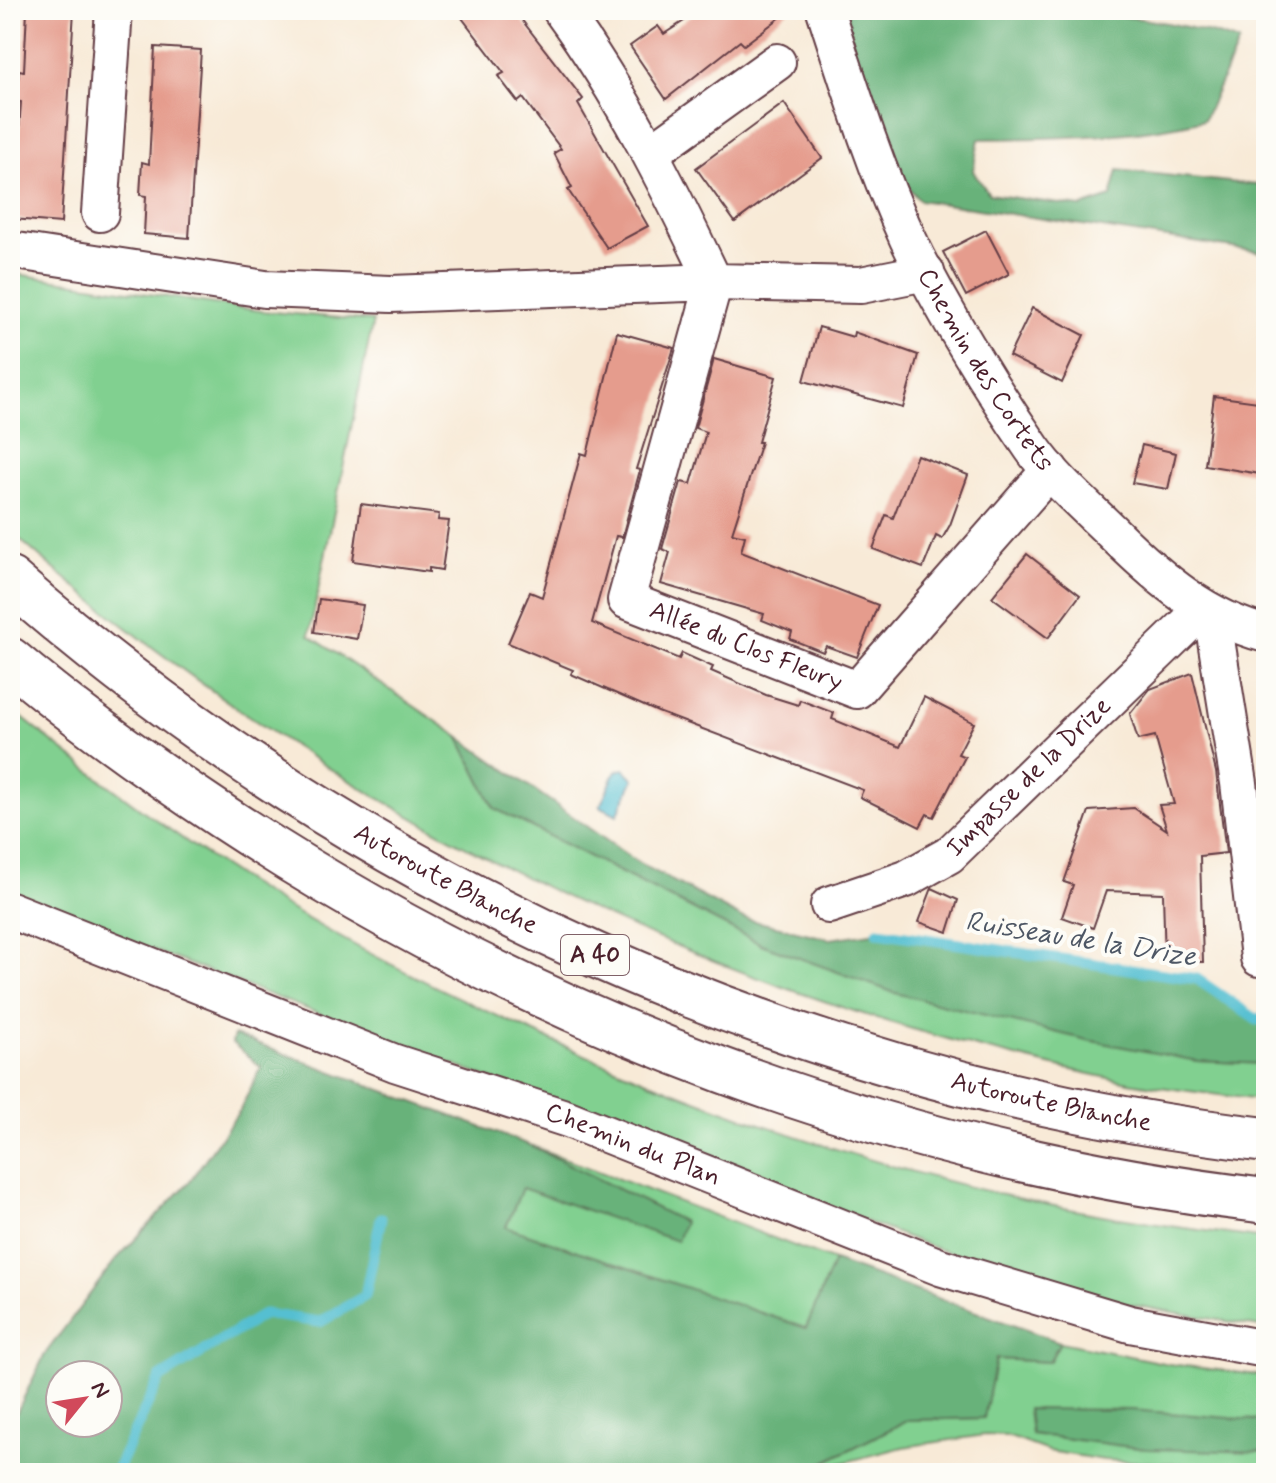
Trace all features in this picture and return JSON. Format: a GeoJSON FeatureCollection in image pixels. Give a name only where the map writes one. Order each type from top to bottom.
{"type":"FeatureCollection","features":[{"type":"Feature","properties":{"kind":"highway","name":"Autoroute Blanche"},"geometry":{"type":"LineString","coordinates":[[10,580],[142,688],[295,794],[471,897],[579,948],[765,1024],[924,1074],[1095,1114],[1266,1140]]}},
{"type":"Feature","properties":{"kind":"highway","name":"A 40"},"geometry":{"type":"LineString","coordinates":[[10,660],[106,737],[256,838],[353,899],[535,995],[750,1083],[907,1131],[1086,1171],[1266,1201]]}},
{"type":"Feature","properties":{"kind":"street"},"geometry":{"type":"LineString","coordinates":[[100,213],[114,10]]}},
{"type":"Feature","properties":{"kind":"street"},"geometry":{"type":"LineString","coordinates":[[561,10],[599,62],[652,152],[714,282]]}},
{"type":"Feature","properties":{"kind":"street","name":"Chemin des Cortets"},"geometry":{"type":"LineString","coordinates":[[825,10],[888,190],[926,272],[1032,449],[1154,572],[1207,612],[1235,626],[1266,634]]}},
{"type":"Feature","properties":{"kind":"street"},"geometry":{"type":"LineString","coordinates":[[652,152],[777,62]]}},
{"type":"Feature","properties":{"kind":"street"},"geometry":{"type":"LineString","coordinates":[[10,250],[96,266],[280,290],[391,294],[561,291],[714,282],[861,285],[926,272]]}},
{"type":"Feature","properties":{"kind":"street","name":"Allée du Clos Fleury"},"geometry":{"type":"LineString","coordinates":[[714,282],[626,600],[857,690],[1050,470]]}},
{"type":"Feature","properties":{"kind":"street"},"geometry":{"type":"LineString","coordinates":[[1207,612],[1239,783],[1259,958]]}},
{"type":"Feature","properties":{"kind":"street","name":"Impasse de la Drize"},"geometry":{"type":"LineString","coordinates":[[829,905],[906,879],[949,855],[1207,612]]}},
{"type":"Feature","properties":{"kind":"street","name":"Chemin du Plan"},"geometry":{"type":"LineString","coordinates":[[10,910],[395,1063],[568,1119],[940,1267],[1130,1324],[1266,1349]]}},
{"type":"Feature","properties":{"kind":"green space"},"geometry":{"type":"Polygon","coordinates":[[[988,9],[1094,13],[1145,19],[1239,42],[1204,120],[1120,134],[979,139],[973,171],[989,194],[1081,207],[1111,197],[1118,170],[1266,186],[1266,253],[919,200],[897,174],[836,10],[988,9]]]}},
{"type":"Feature","properties":{"kind":"green space"},"geometry":{"type":"Polygon","coordinates":[[[10,273],[261,311],[373,321],[309,635],[458,736],[494,808],[761,944],[1197,1061],[1266,1064],[1266,1101],[1113,1079],[961,1043],[812,997],[667,942],[526,877],[389,804],[257,721],[130,630],[10,531],[10,273]]]}},
{"type":"Feature","properties":{"kind":"green space"},"geometry":{"type":"Polygon","coordinates":[[[10,708],[151,816],[272,898],[409,974],[578,1052],[772,1128],[905,1170],[1068,1209],[1266,1239],[1266,1328],[1126,1304],[938,1249],[10,896],[10,708]]]}},
{"type":"Feature","properties":{"kind":"green space"},"geometry":{"type":"Polygon","coordinates":[[[458,736],[637,862],[742,918],[830,939],[878,932],[1197,979],[1257,1020],[1266,1016],[1266,1064],[1197,1061],[1087,1040],[895,993],[761,944],[494,808],[458,736]]]}},
{"type":"Feature","properties":{"kind":"green space"},"geometry":{"type":"Polygon","coordinates":[[[234,1035],[532,1146],[684,1222],[677,1241],[522,1188],[506,1227],[806,1328],[834,1261],[1060,1342],[1049,1362],[996,1359],[984,1418],[908,1420],[803,1473],[10,1473],[10,1426],[45,1354],[114,1262],[189,1182],[240,1110],[261,1067],[232,1043],[234,1035]]]}},
{"type":"Feature","properties":{"kind":"green space"},"geometry":{"type":"Polygon","coordinates":[[[532,1146],[834,1261],[806,1328],[506,1227],[522,1187],[677,1240],[683,1222],[532,1146]]]}},
{"type":"Feature","properties":{"kind":"green space"},"geometry":{"type":"Polygon","coordinates":[[[1060,1342],[1169,1364],[1266,1376],[1266,1469],[1104,1460],[1048,1451],[1007,1436],[985,1435],[903,1447],[803,1473],[908,1420],[983,1418],[996,1359],[1049,1362],[1060,1342]]]}},
{"type":"Feature","properties":{"kind":"green space"},"geometry":{"type":"Polygon","coordinates":[[[1028,1409],[1132,1410],[1266,1421],[1266,1452],[1146,1449],[1031,1434],[1028,1409]]]}},
{"type":"Feature","properties":{"kind":"water"},"geometry":{"type":"Polygon","coordinates":[[[624,769],[634,779],[617,815],[600,806],[616,771],[624,769]]]}},
{"type":"Feature","properties":{"kind":"building"},"geometry":{"type":"Polygon","coordinates":[[[27,10],[74,10],[61,223],[13,219],[21,102],[16,101],[19,70],[24,71],[27,10]]]}},
{"type":"Feature","properties":{"kind":"building"},"geometry":{"type":"Polygon","coordinates":[[[456,10],[514,10],[583,99],[578,104],[648,226],[607,248],[568,190],[572,188],[554,153],[561,149],[523,98],[518,102],[498,76],[504,73],[456,10]]]}},
{"type":"Feature","properties":{"kind":"building"},"geometry":{"type":"Polygon","coordinates":[[[701,10],[790,10],[744,45],[740,41],[666,99],[630,46],[658,26],[664,34],[701,10]]]}},
{"type":"Feature","properties":{"kind":"building"},"geometry":{"type":"Polygon","coordinates":[[[155,47],[201,50],[189,238],[144,234],[146,196],[140,195],[142,162],[149,164],[155,47]]]}},
{"type":"Feature","properties":{"kind":"building"},"geometry":{"type":"Polygon","coordinates":[[[784,103],[822,158],[735,222],[696,168],[784,103]]]}},
{"type":"Feature","properties":{"kind":"building"},"geometry":{"type":"Polygon","coordinates":[[[986,230],[1009,274],[966,296],[943,252],[986,230]]]}},
{"type":"Feature","properties":{"kind":"building"},"geometry":{"type":"Polygon","coordinates":[[[1032,308],[1084,335],[1062,383],[1009,356],[1032,308]]]}},
{"type":"Feature","properties":{"kind":"building"},"geometry":{"type":"Polygon","coordinates":[[[819,327],[853,337],[854,332],[918,355],[903,408],[804,381],[819,327]]]}},
{"type":"Feature","properties":{"kind":"building"},"geometry":{"type":"Polygon","coordinates":[[[617,332],[674,348],[636,469],[640,470],[622,537],[616,536],[592,623],[679,659],[682,653],[713,667],[711,671],[766,695],[798,705],[800,700],[834,713],[832,719],[900,747],[924,697],[974,723],[958,754],[965,757],[934,817],[927,814],[920,827],[860,797],[863,790],[658,712],[571,674],[573,670],[508,643],[530,592],[542,597],[581,453],[587,455],[617,332]]]}},
{"type":"Feature","properties":{"kind":"building"},"geometry":{"type":"Polygon","coordinates":[[[714,359],[776,377],[758,442],[761,442],[732,533],[745,536],[741,552],[878,605],[857,657],[826,646],[823,652],[790,639],[792,632],[762,620],[764,614],[661,584],[670,552],[662,549],[681,482],[691,484],[706,432],[695,428],[714,359]]]}},
{"type":"Feature","properties":{"kind":"building"},"geometry":{"type":"Polygon","coordinates":[[[1214,396],[1266,403],[1266,475],[1205,465],[1214,396]]]}},
{"type":"Feature","properties":{"kind":"building"},"geometry":{"type":"Polygon","coordinates":[[[1142,445],[1176,453],[1168,489],[1132,483],[1142,445]]]}},
{"type":"Feature","properties":{"kind":"building"},"geometry":{"type":"Polygon","coordinates":[[[917,455],[968,475],[950,525],[942,539],[936,536],[923,568],[873,549],[886,515],[893,518],[917,455]]]}},
{"type":"Feature","properties":{"kind":"building"},"geometry":{"type":"Polygon","coordinates":[[[361,504],[439,514],[438,520],[449,521],[442,570],[429,568],[429,572],[353,561],[361,504]]]}},
{"type":"Feature","properties":{"kind":"building"},"geometry":{"type":"Polygon","coordinates":[[[1027,554],[1080,595],[1048,638],[992,597],[1027,554]]]}},
{"type":"Feature","properties":{"kind":"building"},"geometry":{"type":"Polygon","coordinates":[[[319,599],[363,605],[357,639],[314,632],[319,599]]]}},
{"type":"Feature","properties":{"kind":"building"},"geometry":{"type":"Polygon","coordinates":[[[1192,673],[1216,772],[1226,853],[1200,856],[1203,962],[1165,961],[1163,893],[1106,891],[1093,928],[1062,917],[1073,885],[1064,882],[1089,811],[1134,808],[1167,830],[1159,805],[1174,804],[1155,736],[1138,740],[1130,714],[1150,689],[1192,673]]]}},
{"type":"Feature","properties":{"kind":"building"},"geometry":{"type":"Polygon","coordinates":[[[932,888],[958,900],[948,932],[919,922],[932,888]]]}},
{"type":"Feature","properties":{"kind":"waterway","name":"Ruisseau de la Drize"},"geometry":{"type":"LineString","coordinates":[[878,932],[1197,979],[1257,1020],[1266,1016]]}},
{"type":"Feature","properties":{"kind":"waterway","name":"Ruisseau de la Drize"},"geometry":{"type":"LineString","coordinates":[[115,1473],[160,1378],[264,1314],[320,1322],[365,1296],[381,1218]]}}]}
